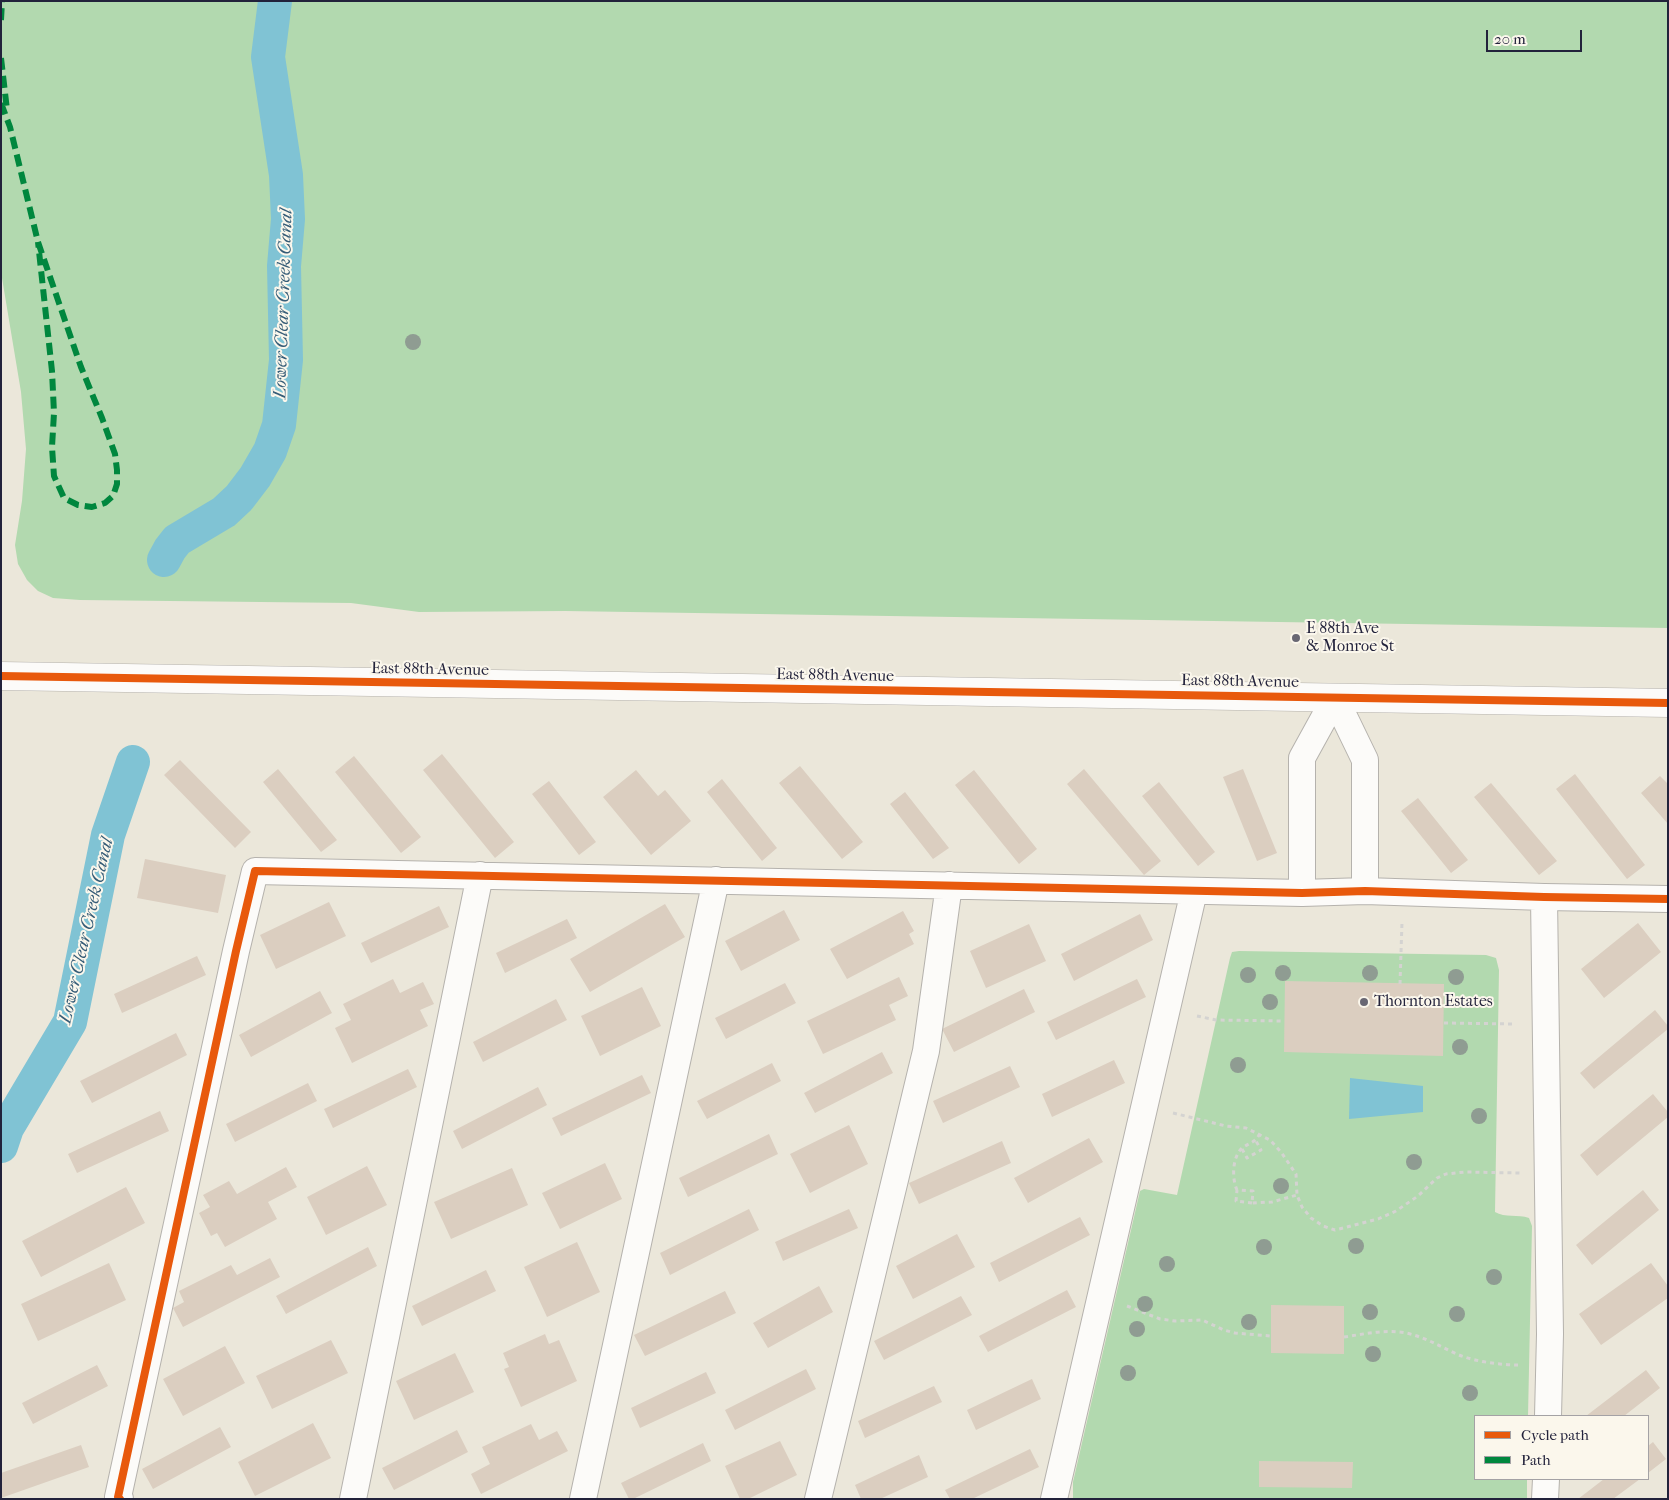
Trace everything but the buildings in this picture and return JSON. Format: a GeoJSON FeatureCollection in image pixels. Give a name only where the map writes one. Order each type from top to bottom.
{"type":"FeatureCollection","features":[{"type":"Feature","properties":{"kind":"main road","name":"East 88th Avenue"},"geometry":{"type":"LineString","coordinates":[[1,676],[1668,703]]}},
{"type":"Feature","properties":{"kind":"street"},"geometry":{"type":"LineString","coordinates":[[1334,698],[1365,760],[1365,891]]}},
{"type":"Feature","properties":{"kind":"street"},"geometry":{"type":"LineString","coordinates":[[1302,893],[1302,758],[1334,698]]}},
{"type":"Feature","properties":{"kind":"street"},"geometry":{"type":"LineString","coordinates":[[120,1499],[118,1497],[255,871],[1302,893],[1365,891],[1668,899]]}},
{"type":"Feature","properties":{"kind":"street"},"geometry":{"type":"LineString","coordinates":[[353,1499],[480,875]]}},
{"type":"Feature","properties":{"kind":"street"},"geometry":{"type":"LineString","coordinates":[[583,1499],[716,880]]}},
{"type":"Feature","properties":{"kind":"street"},"geometry":{"type":"LineString","coordinates":[[818,1499],[926,1051],[949,885]]}},
{"type":"Feature","properties":{"kind":"street"},"geometry":{"type":"LineString","coordinates":[[1054,1499],[1194,891]]}},
{"type":"Feature","properties":{"kind":"street"},"geometry":{"type":"LineString","coordinates":[[1544,897],[1548,1173],[1548,1415]]}},
{"type":"Feature","properties":{"kind":"street"},"geometry":{"type":"LineString","coordinates":[[1546,1480],[1546,1499]]}},
{"type":"Feature","properties":{"kind":"path"},"geometry":{"type":"LineString","coordinates":[[1400,984],[1403,892]]}},
{"type":"Feature","properties":{"kind":"path"},"geometry":{"type":"LineString","coordinates":[[1167,1009],[1216,1020],[1284,1021]]}},
{"type":"Feature","properties":{"kind":"path"},"geometry":{"type":"LineString","coordinates":[[1444,1023],[1546,1024]]}},
{"type":"Feature","properties":{"kind":"path"},"geometry":{"type":"LineString","coordinates":[[1144,1107],[1221,1125],[1246,1128],[1270,1140],[1296,1174],[1297,1195],[1302,1207],[1311,1218],[1323,1226],[1335,1230],[1378,1219],[1396,1211],[1418,1196],[1437,1178],[1446,1174],[1465,1172],[1548,1173]]}},
{"type":"Feature","properties":{"kind":"path"},"geometry":{"type":"LineString","coordinates":[[1259,1135],[1256,1141],[1242,1149],[1237,1156],[1234,1167],[1234,1184],[1237,1190],[1236,1201],[1252,1203],[1272,1202],[1297,1195]]}},
{"type":"Feature","properties":{"kind":"path"},"geometry":{"type":"LineString","coordinates":[[1242,1149],[1247,1158],[1261,1150],[1256,1141]]}},
{"type":"Feature","properties":{"kind":"path"},"geometry":{"type":"LineString","coordinates":[[1237,1190],[1253,1191],[1252,1203]]}},
{"type":"Feature","properties":{"kind":"path"},"geometry":{"type":"LineString","coordinates":[[1100,1298],[1114,1301],[1160,1319],[1175,1321],[1202,1320],[1229,1332],[1271,1336]]}},
{"type":"Feature","properties":{"kind":"path"},"geometry":{"type":"LineString","coordinates":[[1344,1337],[1381,1331],[1404,1333],[1425,1338],[1460,1355],[1474,1359],[1511,1365],[1549,1365]]}},
{"type":"Feature","properties":{"kind":"green space"},"geometry":{"type":"Polygon","coordinates":[[[1,1],[1668,1],[1668,628],[565,611],[419,612],[351,603],[80,600],[53,598],[38,591],[27,580],[18,564],[15,545],[22,501],[26,449],[21,392],[1,272],[1,1]]]}},
{"type":"Feature","properties":{"kind":"green space"},"geometry":{"type":"Polygon","coordinates":[[[1232,952],[1486,955],[1496,958],[1499,970],[1495,1212],[1503,1215],[1529,1218],[1532,1226],[1528,1415],[1474,1415],[1474,1480],[1527,1480],[1527,1499],[1073,1499],[1073,1482],[1140,1191],[1144,1189],[1177,1195],[1232,952]]]}},
{"type":"Feature","properties":{"kind":"water"},"geometry":{"type":"Polygon","coordinates":[[[1350,1078],[1423,1086],[1423,1112],[1349,1119],[1350,1078]]]}},
{"type":"Feature","properties":{"kind":"waterway","name":"Lower Clear Creek Canal"},"geometry":{"type":"LineString","coordinates":[[164,560],[177,540],[224,512],[239,498],[255,477],[270,451],[279,425],[286,360],[284,266],[288,219],[286,175],[268,57],[275,1]]}},
{"type":"Feature","properties":{"kind":"waterway","name":"Lower Clear Creek Canal"},"geometry":{"type":"LineString","coordinates":[[1,1146],[7,1128],[70,1022],[108,835],[133,762]]}},
{"type":"Feature","properties":{"kind":"marked path"},"geometry":{"type":"LineString","coordinates":[[1,20],[2,1]]}},
{"type":"Feature","properties":{"kind":"marked path"},"geometry":{"type":"LineString","coordinates":[[1,58],[7,110]]}},
{"type":"Feature","properties":{"kind":"marked path"},"geometry":{"type":"LineString","coordinates":[[1,103],[10,127],[38,242],[81,367],[115,454],[117,484],[113,496],[105,503],[92,507],[78,505],[64,498],[54,476],[52,371],[38,242]]}},
{"type":"Feature","properties":{"kind":"cycle path"},"geometry":{"type":"LineString","coordinates":[[1,676],[1668,703]]}},
{"type":"Feature","properties":{"kind":"cycle path"},"geometry":{"type":"LineString","coordinates":[[120,1499],[118,1497],[255,871],[1302,893],[1365,891],[1668,899]]}},
{"type":"Feature","properties":{"kind":"place","name":"E 88th Ave & Monroe St"},"geometry":{"type":"Point","coordinates":[1296,638]}},
{"type":"Feature","properties":{"kind":"place","name":"Thornton Estates"},"geometry":{"type":"Point","coordinates":[1364,1002]}}]}
